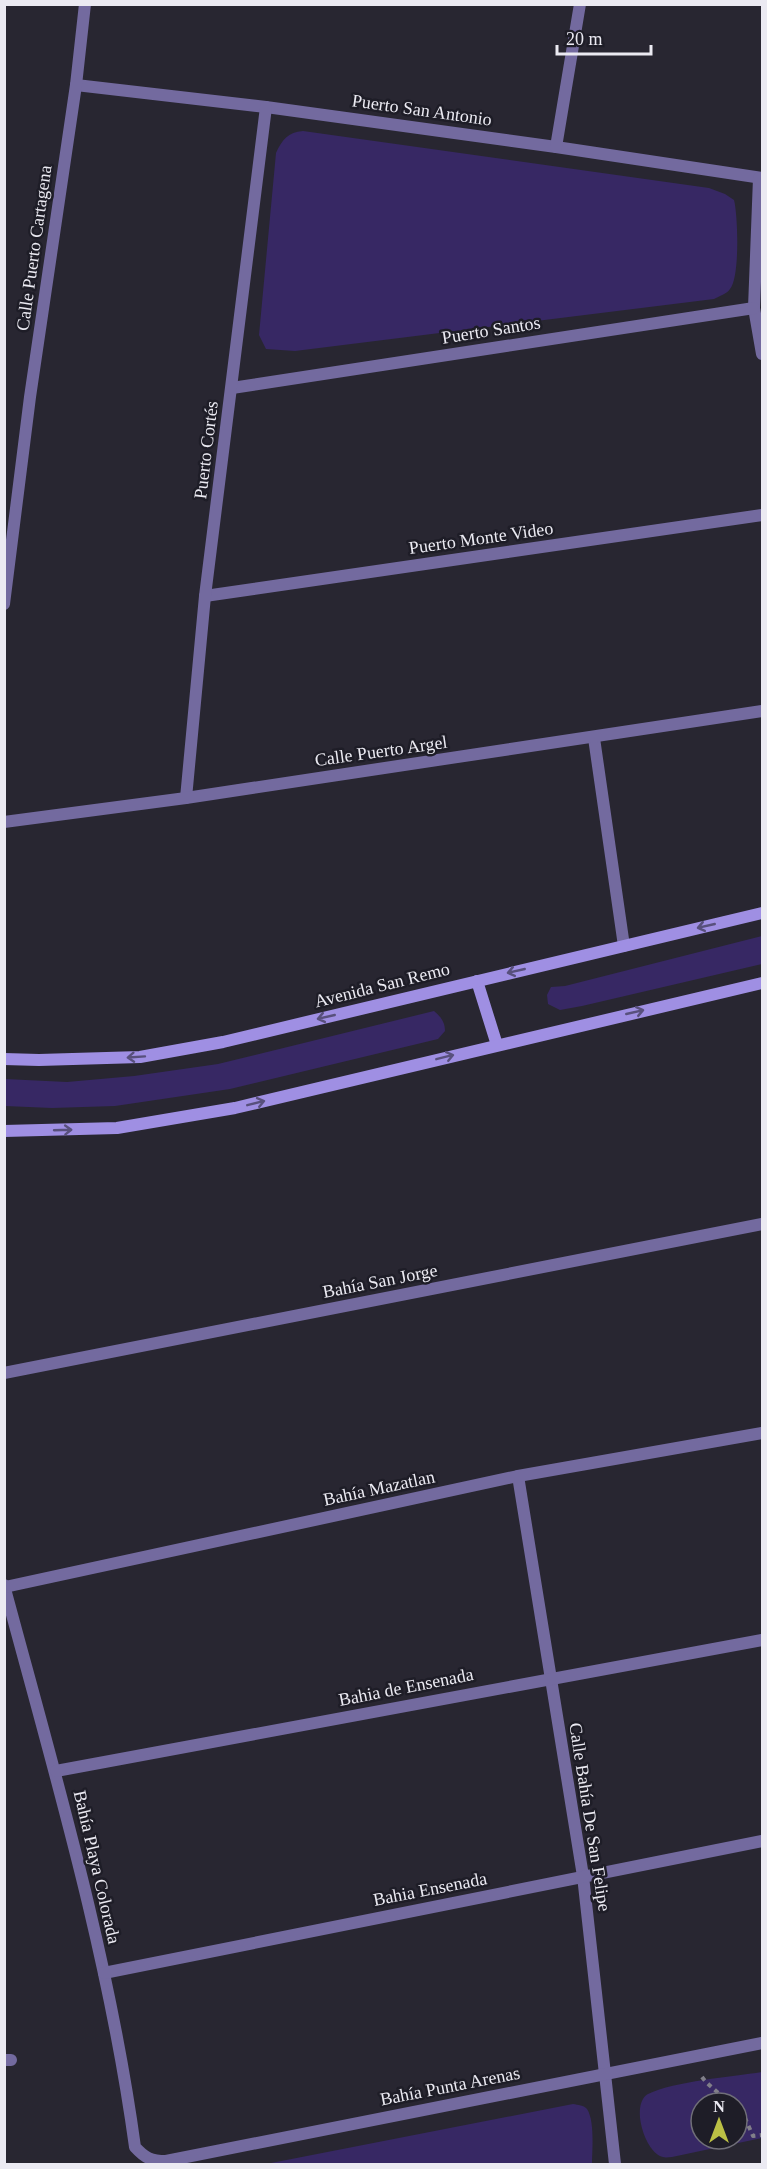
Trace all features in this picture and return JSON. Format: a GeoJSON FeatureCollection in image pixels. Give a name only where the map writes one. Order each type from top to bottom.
{"type":"FeatureCollection","features":[{"type":"Feature","properties":{"kind":"street","name":"Calle Puerto Cartagena"},"geometry":{"type":"LineString","coordinates":[[4,604],[30,397],[76,85],[85,4]]}},
{"type":"Feature","properties":{"kind":"street"},"geometry":{"type":"LineString","coordinates":[[556,147],[580,4]]}},
{"type":"Feature","properties":{"kind":"street","name":"Puerto San Antonio"},"geometry":{"type":"LineString","coordinates":[[76,85],[266,107],[761,178]]}},
{"type":"Feature","properties":{"kind":"street","name":"Puerto Cortés"},"geometry":{"type":"LineString","coordinates":[[186,798],[205,596],[266,107]]}},
{"type":"Feature","properties":{"kind":"street"},"geometry":{"type":"LineString","coordinates":[[761,178],[754,308],[762,354]]}},
{"type":"Feature","properties":{"kind":"street","name":"Puerto Santos"},"geometry":{"type":"LineString","coordinates":[[232,388],[754,308]]}},
{"type":"Feature","properties":{"kind":"street","name":"Puerto Monte Video"},"geometry":{"type":"LineString","coordinates":[[205,596],[762,516]]}},
{"type":"Feature","properties":{"kind":"street","name":"Calle Puerto Argel"},"geometry":{"type":"LineString","coordinates":[[4,822],[186,798],[762,711]]}},
{"type":"Feature","properties":{"kind":"street"},"geometry":{"type":"LineString","coordinates":[[594,738],[624,946]]}},
{"type":"Feature","properties":{"kind":"street","name":"Avenida San Remo"},"geometry":{"type":"LineString","coordinates":[[4,1059],[140,1057],[223,1042],[762,913]]}},
{"type":"Feature","properties":{"kind":"street"},"geometry":{"type":"LineString","coordinates":[[477,981],[497,1045]]}},
{"type":"Feature","properties":{"kind":"street"},"geometry":{"type":"LineString","coordinates":[[4,1131],[117,1128],[235,1108],[762,983]]}},
{"type":"Feature","properties":{"kind":"street","name":"Bahía San Jorge"},"geometry":{"type":"LineString","coordinates":[[4,1374],[762,1224]]}},
{"type":"Feature","properties":{"kind":"street","name":"Bahía Mazatlan"},"geometry":{"type":"LineString","coordinates":[[5,1586],[518,1476],[762,1433]]}},
{"type":"Feature","properties":{"kind":"street","name":"Calle Bahía De San Felipe"},"geometry":{"type":"LineString","coordinates":[[518,1476],[583,1876],[615,2164]]}},
{"type":"Feature","properties":{"kind":"street","name":"Bahía Playa Colorada"},"geometry":{"type":"LineString","coordinates":[[5,1586],[56,1771],[104,1973],[135,2147],[144,2157]]}},
{"type":"Feature","properties":{"kind":"street","name":"Bahia de Ensenada"},"geometry":{"type":"LineString","coordinates":[[56,1771],[762,1640]]}},
{"type":"Feature","properties":{"kind":"street","name":"Bahia Ensenada"},"geometry":{"type":"LineString","coordinates":[[104,1973],[762,1841]]}},
{"type":"Feature","properties":{"kind":"street","name":"Bahía Punta Arenas"},"geometry":{"type":"LineString","coordinates":[[144,2157],[153,2161],[166,2161],[762,2043]]}},
{"type":"Feature","properties":{"kind":"path"},"geometry":{"type":"LineString","coordinates":[[701,2076],[714,2091]]}},
{"type":"Feature","properties":{"kind":"path"},"geometry":{"type":"LineString","coordinates":[[749,2126],[753,2136],[762,2135]]}},
{"type":"Feature","properties":{"kind":"shaded area"},"geometry":{"type":"Polygon","coordinates":[[[303,131],[709,188],[734,200],[737,246],[733,283],[727,292],[714,299],[295,351],[266,349],[259,335],[276,153],[286,138],[293,133],[303,131]]]}},
{"type":"Feature","properties":{"kind":"shaded area"},"geometry":{"type":"Polygon","coordinates":[[[762,936],[762,964],[582,1006],[560,1010],[548,1004],[547,995],[551,987],[565,986],[762,936]]]}},
{"type":"Feature","properties":{"kind":"shaded area"},"geometry":{"type":"Polygon","coordinates":[[[434,1011],[439,1015],[445,1028],[438,1039],[230,1089],[115,1106],[52,1108],[5,1106],[5,1079],[67,1082],[134,1076],[218,1064],[434,1011]]]}},
{"type":"Feature","properties":{"kind":"shaded area"},"geometry":{"type":"Polygon","coordinates":[[[762,2072],[762,2138],[749,2141],[749,2091],[689,2091],[689,2151],[700,2151],[672,2157],[656,2154],[642,2128],[640,2108],[643,2099],[648,2094],[659,2090],[688,2083],[762,2072]]]}},
{"type":"Feature","properties":{"kind":"shaded area"},"geometry":{"type":"Polygon","coordinates":[[[573,2104],[581,2105],[590,2114],[592,2164],[266,2164],[573,2104]]]}}]}
